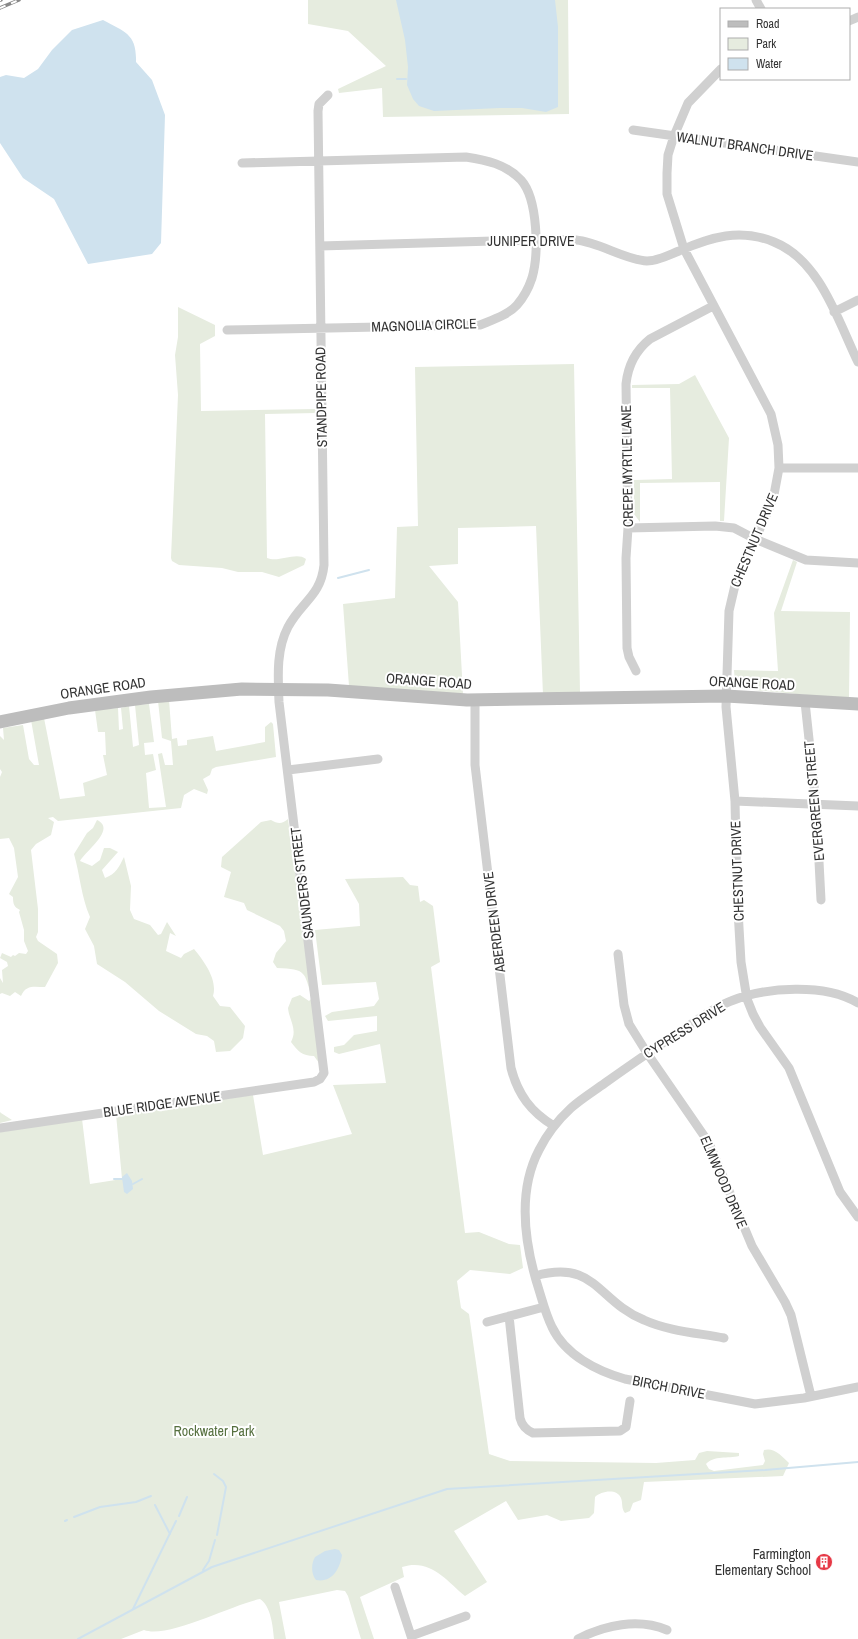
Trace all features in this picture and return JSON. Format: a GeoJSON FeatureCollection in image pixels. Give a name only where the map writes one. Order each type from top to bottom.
{"type":"FeatureCollection","features":[{"type":"Feature","properties":{"kind":"main road","name":"ORANGE ROAD"},"geometry":{"type":"LineString","coordinates":[[0,722],[69,708],[222,689],[328,690],[475,700],[640,696],[726,696],[805,702],[858,704]]}},
{"type":"Feature","properties":{"kind":"street","name":"CHESTNUT DRIVE"},"geometry":{"type":"LineString","coordinates":[[720,70],[688,103],[674,136],[668,155],[667,194],[673,218],[684,249],[771,414],[777,435],[779,468],[773,500],[736,580],[731,595],[728,617],[726,696],[735,801],[740,943],[747,996],[760,1027],[789,1068],[840,1192],[858,1217]]}},
{"type":"Feature","properties":{"kind":"street","name":"STANDPIPE ROAD"},"geometry":{"type":"LineString","coordinates":[[278,689],[279,656],[284,636],[292,620],[318,588],[323,571],[318,111],[320,104],[328,95]]}},
{"type":"Feature","properties":{"kind":"street","name":"WALNUT BRANCH DRIVE"},"geometry":{"type":"LineString","coordinates":[[633,130],[858,162]]}},
{"type":"Feature","properties":{"kind":"street","name":"MAGNOLIA CIRCLE"},"geometry":{"type":"LineString","coordinates":[[226,330],[480,325],[517,306],[532,279],[536,261],[533,211],[530,196],[521,180],[503,166],[486,160],[466,157],[242,163]]}},
{"type":"Feature","properties":{"kind":"street","name":"JUNIPER DRIVE"},"geometry":{"type":"LineString","coordinates":[[320,246],[576,240],[646,261],[662,258],[705,240],[734,234],[752,235],[774,242],[792,252],[816,275],[858,362]]}},
{"type":"Feature","properties":{"kind":"street"},"geometry":{"type":"LineString","coordinates":[[834,312],[858,300]]}},
{"type":"Feature","properties":{"kind":"street","name":"CREPE MYRTLE LANE"},"geometry":{"type":"LineString","coordinates":[[636,671],[629,657],[628,648],[626,558],[628,528],[626,384],[628,370],[633,357],[641,346],[650,339],[713,306]]}},
{"type":"Feature","properties":{"kind":"street"},"geometry":{"type":"LineString","coordinates":[[779,468],[858,468]]}},
{"type":"Feature","properties":{"kind":"street"},"geometry":{"type":"LineString","coordinates":[[628,528],[730,528],[806,560],[858,563]]}},
{"type":"Feature","properties":{"kind":"street","name":"SAUNDERS STREET"},"geometry":{"type":"LineString","coordinates":[[278,689],[324,1069],[322,1077]]}},
{"type":"Feature","properties":{"kind":"street","name":"ABERDEEN DRIVE"},"geometry":{"type":"LineString","coordinates":[[475,700],[475,765],[511,1068],[516,1086],[525,1102],[533,1111],[554,1126]]}},
{"type":"Feature","properties":{"kind":"street","name":"EVERGREEN STREET"},"geometry":{"type":"LineString","coordinates":[[805,702],[816,804],[821,900]]}},
{"type":"Feature","properties":{"kind":"street"},"geometry":{"type":"LineString","coordinates":[[288,770],[378,759]]}},
{"type":"Feature","properties":{"kind":"street"},"geometry":{"type":"LineString","coordinates":[[735,801],[858,806]]}},
{"type":"Feature","properties":{"kind":"street","name":"ELMWOOD DRIVE"},"geometry":{"type":"LineString","coordinates":[[618,954],[626,1015],[646,1053],[709,1143],[752,1246],[791,1315],[811,1396]]}},
{"type":"Feature","properties":{"kind":"street","name":"CYPRESS DRIVE"},"geometry":{"type":"LineString","coordinates":[[554,1126],[575,1104],[646,1053],[721,1005],[764,992],[800,990],[840,994],[858,1003]]}},
{"type":"Feature","properties":{"kind":"street","name":"BLUE RIDGE AVENUE"},"geometry":{"type":"LineString","coordinates":[[0,1128],[314,1082],[322,1077]]}},
{"type":"Feature","properties":{"kind":"street","name":"BIRCH DRIVE"},"geometry":{"type":"LineString","coordinates":[[554,1126],[539,1149],[526,1186],[528,1241],[535,1276],[544,1307],[552,1328],[564,1344],[586,1362],[611,1375],[756,1404],[858,1387]]}},
{"type":"Feature","properties":{"kind":"street"},"geometry":{"type":"LineString","coordinates":[[535,1276],[552,1271],[572,1272],[592,1282],[620,1306],[642,1320],[655,1325],[724,1338]]}},
{"type":"Feature","properties":{"kind":"street"},"geometry":{"type":"LineString","coordinates":[[487,1322],[544,1307]]}},
{"type":"Feature","properties":{"kind":"street"},"geometry":{"type":"LineString","coordinates":[[509,1316],[520,1418],[521,1423],[528,1431],[533,1433],[620,1431],[626,1427],[630,1401]]}},
{"type":"Feature","properties":{"kind":"street"},"geometry":{"type":"LineString","coordinates":[[394,1587],[411,1637],[466,1616]]}},
{"type":"Feature","properties":{"kind":"street"},"geometry":{"type":"LineString","coordinates":[[578,1639],[598,1630],[626,1625],[653,1624],[667,1630]]}},
{"type":"Feature","properties":{"kind":"green space"},"geometry":{"type":"Polygon","coordinates":[[[308,0],[568,0],[569,114],[383,117],[382,88],[339,93],[338,89],[386,66],[348,31],[308,24],[308,0]]]}},
{"type":"Feature","properties":{"kind":"green space"},"geometry":{"type":"Polygon","coordinates":[[[178,307],[215,325],[215,336],[200,344],[201,411],[317,409],[317,413],[265,414],[267,558],[277,559],[297,556],[306,559],[304,565],[279,577],[262,572],[238,572],[222,568],[179,565],[172,561],[178,395],[175,355],[178,337],[178,307]]]}},
{"type":"Feature","properties":{"kind":"green space"},"geometry":{"type":"Polygon","coordinates":[[[574,364],[580,693],[543,695],[536,526],[458,528],[458,564],[429,566],[458,602],[463,694],[349,686],[343,604],[395,598],[397,527],[418,526],[415,367],[574,364]]]}},
{"type":"Feature","properties":{"kind":"green space"},"geometry":{"type":"Polygon","coordinates":[[[695,375],[729,438],[724,521],[720,521],[720,482],[640,483],[640,522],[634,514],[634,480],[672,479],[670,388],[632,388],[632,385],[679,384],[695,375]]]}},
{"type":"Feature","properties":{"kind":"green space"},"geometry":{"type":"Polygon","coordinates":[[[793,560],[797,562],[781,611],[850,612],[849,699],[743,689],[735,683],[734,670],[778,671],[774,613],[793,560]]]}},
{"type":"Feature","properties":{"kind":"green space"},"geometry":{"type":"Polygon","coordinates":[[[169,700],[172,739],[177,738],[178,746],[187,745],[187,740],[213,736],[216,751],[265,742],[265,727],[271,722],[273,724],[276,757],[216,767],[212,769],[210,775],[203,779],[208,790],[207,794],[194,789],[184,795],[181,808],[58,821],[53,817],[48,818],[54,822],[51,835],[36,844],[31,850],[38,909],[38,932],[36,937],[38,941],[57,954],[58,963],[45,987],[28,988],[21,996],[15,992],[10,996],[2,993],[0,994],[0,978],[3,983],[2,970],[8,966],[7,962],[0,958],[2,953],[11,957],[19,953],[26,954],[28,951],[24,941],[24,930],[19,912],[20,910],[15,906],[13,897],[9,894],[18,877],[14,848],[9,838],[0,839],[0,777],[2,772],[0,769],[0,736],[4,740],[3,728],[23,725],[29,759],[34,765],[39,765],[31,720],[44,718],[60,799],[85,796],[83,783],[107,775],[103,755],[106,755],[105,732],[98,732],[95,710],[118,708],[119,730],[123,729],[121,708],[129,706],[133,747],[139,745],[135,705],[149,704],[154,742],[144,743],[145,755],[153,754],[156,770],[146,773],[149,808],[166,807],[158,754],[162,753],[165,765],[173,765],[171,741],[162,738],[158,701],[169,700]]]}},
{"type":"Feature","properties":{"kind":"green space"},"geometry":{"type":"Polygon","coordinates":[[[288,819],[320,1055],[319,1063],[314,1056],[306,1055],[301,1052],[291,1042],[294,1033],[288,1008],[292,998],[300,995],[309,1001],[312,998],[303,974],[294,969],[277,968],[273,962],[276,953],[286,941],[284,931],[280,926],[247,910],[244,903],[224,897],[231,872],[221,867],[222,857],[261,822],[271,820],[280,823],[288,819]]]}},
{"type":"Feature","properties":{"kind":"green space"},"geometry":{"type":"Polygon","coordinates":[[[97,820],[102,824],[102,834],[80,861],[92,866],[100,860],[104,848],[110,848],[118,852],[102,870],[105,878],[115,872],[124,857],[131,886],[130,910],[134,919],[150,925],[158,935],[161,934],[167,922],[176,936],[170,933],[166,951],[181,958],[184,954],[194,949],[206,965],[212,977],[214,984],[213,996],[220,1006],[230,1007],[245,1026],[243,1038],[230,1051],[216,1052],[214,1041],[207,1036],[196,1034],[159,1011],[125,982],[97,964],[94,946],[85,929],[90,917],[74,854],[97,820]]]}},
{"type":"Feature","properties":{"kind":"green space","name":"Rockwater Park"},"geometry":{"type":"Polygon","coordinates":[[[403,877],[410,885],[418,886],[420,902],[424,900],[433,906],[440,962],[431,967],[465,1233],[479,1232],[509,1244],[520,1245],[523,1268],[510,1274],[470,1270],[457,1281],[461,1308],[469,1314],[489,1454],[510,1461],[656,1463],[695,1460],[699,1453],[707,1451],[739,1453],[739,1456],[717,1458],[709,1461],[706,1464],[709,1469],[714,1471],[763,1465],[765,1461],[763,1454],[764,1450],[768,1449],[778,1453],[789,1463],[783,1476],[644,1482],[641,1500],[633,1503],[630,1511],[625,1513],[619,1495],[613,1492],[605,1492],[595,1497],[594,1513],[589,1518],[561,1521],[547,1515],[518,1520],[506,1501],[454,1531],[487,1582],[465,1596],[444,1577],[429,1568],[421,1565],[402,1567],[404,1577],[360,1597],[374,1639],[361,1639],[348,1596],[345,1591],[337,1590],[279,1602],[286,1639],[274,1639],[269,1612],[264,1602],[260,1599],[168,1630],[144,1630],[121,1639],[0,1639],[0,1132],[82,1119],[90,1184],[122,1179],[116,1114],[253,1095],[263,1155],[352,1134],[333,1085],[386,1083],[380,1044],[339,1054],[334,1052],[334,1047],[344,1045],[354,1035],[377,1031],[377,1016],[328,1021],[325,1016],[332,1012],[374,1006],[379,999],[376,982],[322,985],[315,930],[360,926],[359,904],[345,879],[403,877]]]}},
{"type":"Feature","properties":{"kind":"green space"},"geometry":{"type":"Polygon","coordinates":[[[0,1112],[1,1113],[12,1120],[0,1123],[0,1112]]]}},
{"type":"Feature","properties":{"kind":"water"},"geometry":{"type":"Polygon","coordinates":[[[396,0],[555,0],[558,27],[558,107],[546,112],[522,108],[434,111],[419,106],[413,99],[407,85],[408,67],[405,40],[396,0]]]}},
{"type":"Feature","properties":{"kind":"water"},"geometry":{"type":"Polygon","coordinates":[[[103,20],[123,31],[132,40],[136,53],[136,62],[152,80],[165,115],[161,243],[152,254],[88,264],[54,199],[23,178],[0,143],[0,77],[6,75],[24,78],[38,69],[52,50],[72,30],[103,20]]]}},
{"type":"Feature","properties":{"kind":"water"},"geometry":{"type":"Polygon","coordinates":[[[127,1173],[132,1181],[133,1189],[127,1194],[124,1192],[122,1177],[127,1173]]]}},
{"type":"Feature","properties":{"kind":"water"},"geometry":{"type":"Polygon","coordinates":[[[335,1549],[339,1550],[342,1555],[337,1570],[327,1579],[316,1580],[312,1569],[315,1557],[325,1551],[335,1549]]]}},
{"type":"Feature","properties":{"kind":"waterway"},"geometry":{"type":"LineString","coordinates":[[397,79],[406,79]]}},
{"type":"Feature","properties":{"kind":"waterway"},"geometry":{"type":"LineString","coordinates":[[338,578],[369,570]]}},
{"type":"Feature","properties":{"kind":"waterway"},"geometry":{"type":"LineString","coordinates":[[114,1179],[122,1179]]}},
{"type":"Feature","properties":{"kind":"waterway"},"geometry":{"type":"LineString","coordinates":[[133,1184],[142,1179]]}},
{"type":"Feature","properties":{"kind":"waterway"},"geometry":{"type":"LineString","coordinates":[[78,1639],[212,1567],[447,1489],[765,1470],[858,1462]]}},
{"type":"Feature","properties":{"kind":"waterway"},"geometry":{"type":"LineString","coordinates":[[214,1474],[223,1481],[226,1487],[217,1535]]}},
{"type":"Feature","properties":{"kind":"waterway"},"geometry":{"type":"LineString","coordinates":[[74,1517],[100,1507],[136,1502],[151,1496]]}},
{"type":"Feature","properties":{"kind":"waterway"},"geometry":{"type":"LineString","coordinates":[[179,1516],[187,1497]]}},
{"type":"Feature","properties":{"kind":"waterway"},"geometry":{"type":"LineString","coordinates":[[155,1505],[170,1534]]}},
{"type":"Feature","properties":{"kind":"waterway"},"geometry":{"type":"LineString","coordinates":[[133,1609],[176,1521]]}},
{"type":"Feature","properties":{"kind":"waterway"},"geometry":{"type":"LineString","coordinates":[[203,1570],[209,1561],[215,1540]]}},
{"type":"Feature","properties":{"kind":"railway"},"geometry":{"type":"LineString","coordinates":[[0,8],[19,0]]}},
{"type":"Feature","properties":{"kind":"place","name":"Farmington Elementary School"},"geometry":{"type":"Point","coordinates":[824,1562]}}]}
